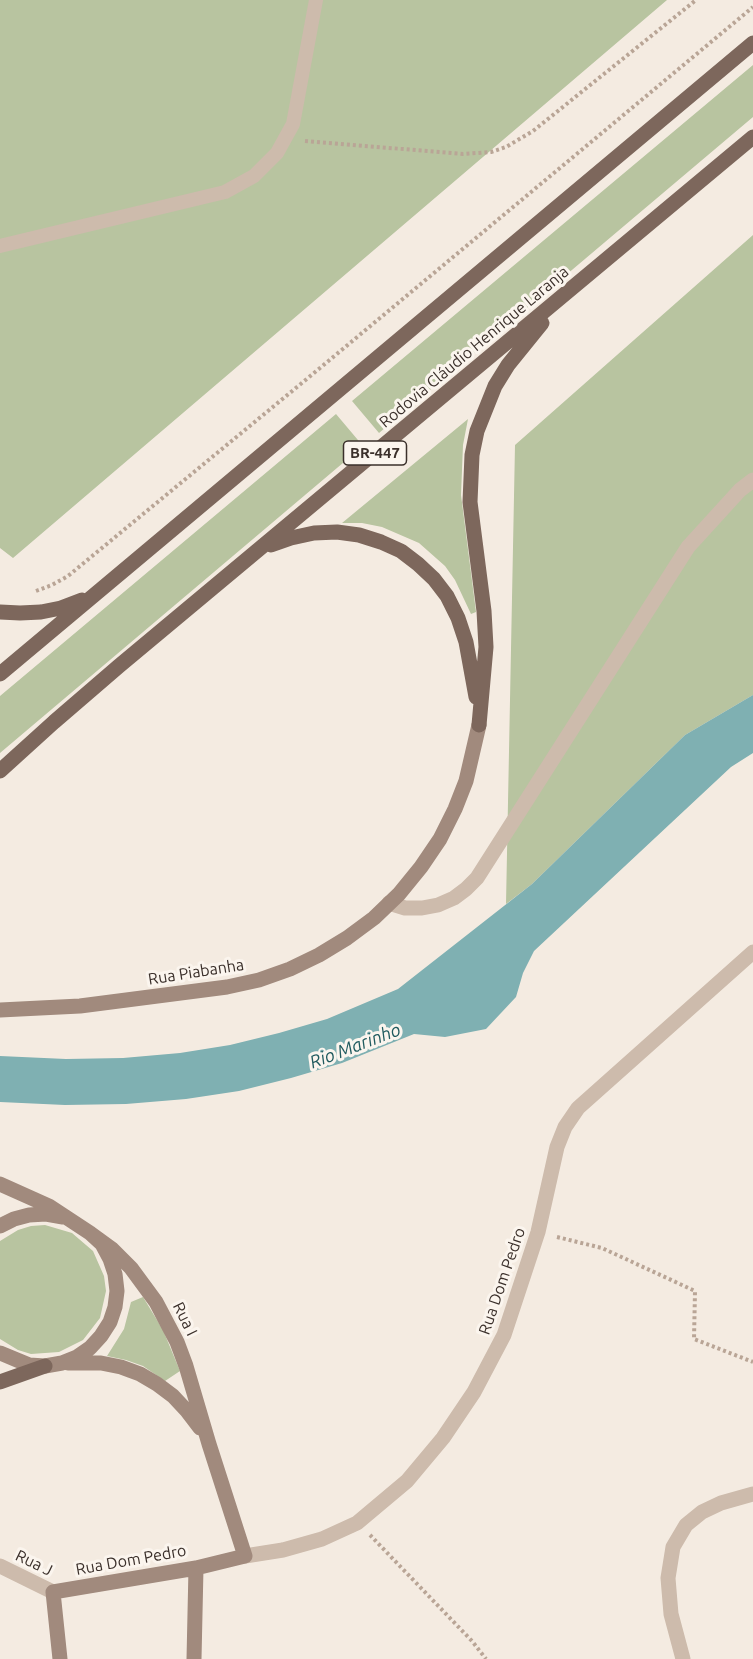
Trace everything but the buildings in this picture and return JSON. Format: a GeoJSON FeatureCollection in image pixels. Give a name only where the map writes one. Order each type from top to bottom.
{"type":"FeatureCollection","features":[{"type":"Feature","properties":{"kind":"main road"},"geometry":{"type":"LineString","coordinates":[[0,674],[753,43]]}},
{"type":"Feature","properties":{"kind":"main road","name":"Rodovia Cláudio Henrique Laranja"},"geometry":{"type":"LineString","coordinates":[[0,771],[54,722],[753,137]]}},
{"type":"Feature","properties":{"kind":"main road"},"geometry":{"type":"LineString","coordinates":[[479,725],[486,647],[484,612],[470,501],[470,478],[477,431],[495,386],[508,364],[582,280]]}},
{"type":"Feature","properties":{"kind":"main road"},"geometry":{"type":"LineString","coordinates":[[250,557],[291,538],[314,533],[337,532],[381,542],[400,551],[418,564],[447,596],[458,618],[472,669],[479,725]]}},
{"type":"Feature","properties":{"kind":"main road"},"geometry":{"type":"LineString","coordinates":[[0,612],[20,614],[51,610],[80,601],[98,591]]}},
{"type":"Feature","properties":{"kind":"main road","name":"Rua Piabanha"},"geometry":{"type":"LineString","coordinates":[[0,1010],[90,1005],[227,987],[259,980],[319,955],[374,918],[421,867],[448,824],[466,781],[479,725]]}},
{"type":"Feature","properties":{"kind":"main road"},"geometry":{"type":"LineString","coordinates":[[0,1184],[49,1206],[90,1233],[102,1244],[110,1259],[117,1291],[110,1322],[96,1342],[77,1357],[0,1382]]}},
{"type":"Feature","properties":{"kind":"main road"},"geometry":{"type":"LineString","coordinates":[[0,1226],[29,1215],[46,1214],[77,1223]]}},
{"type":"Feature","properties":{"kind":"main road","name":"Rua I"},"geometry":{"type":"LineString","coordinates":[[90,1233],[112,1249],[131,1268],[164,1315],[186,1366],[244,1556]]}},
{"type":"Feature","properties":{"kind":"main road"},"geometry":{"type":"LineString","coordinates":[[0,1353],[29,1365],[45,1366]]}},
{"type":"Feature","properties":{"kind":"main road","name":"Rua I"},"geometry":{"type":"LineString","coordinates":[[62,1363],[81,1361],[121,1367],[157,1384],[188,1411],[209,1444]]}},
{"type":"Feature","properties":{"kind":"main road","name":"Rua Dom Pedro"},"geometry":{"type":"LineString","coordinates":[[52,1592],[196,1568],[244,1556]]}},
{"type":"Feature","properties":{"kind":"main road"},"geometry":{"type":"LineString","coordinates":[[194,1659],[196,1568]]}},
{"type":"Feature","properties":{"kind":"main road"},"geometry":{"type":"LineString","coordinates":[[52,1592],[60,1659]]}},
{"type":"Feature","properties":{"kind":"street"},"geometry":{"type":"LineString","coordinates":[[389,903],[405,908],[438,905],[454,898],[477,878],[688,547],[732,498],[753,480]]}},
{"type":"Feature","properties":{"kind":"street","name":"Rua Dom Pedro"},"geometry":{"type":"LineString","coordinates":[[244,1556],[283,1550],[322,1539],[357,1522],[407,1481],[443,1438],[474,1392],[504,1335],[538,1232],[557,1147],[566,1126],[578,1108],[753,952]]}},
{"type":"Feature","properties":{"kind":"street"},"geometry":{"type":"LineString","coordinates":[[683,1659],[671,1614],[668,1578],[673,1547],[686,1525],[702,1512],[721,1503],[753,1494]]}},
{"type":"Feature","properties":{"kind":"street","name":"Rua J"},"geometry":{"type":"LineString","coordinates":[[0,1566],[52,1592]]}},
{"type":"Feature","properties":{"kind":"lane"},"geometry":{"type":"LineString","coordinates":[[0,246],[225,192],[240,185],[266,166],[286,139],[293,124],[316,0]]}},
{"type":"Feature","properties":{"kind":"path"},"geometry":{"type":"LineString","coordinates":[[286,139],[463,154],[491,152],[506,147],[533,131],[696,0]]}},
{"type":"Feature","properties":{"kind":"path"},"geometry":{"type":"LineString","coordinates":[[26,593],[52,585],[68,576],[315,374],[753,7]]}},
{"type":"Feature","properties":{"kind":"path"},"geometry":{"type":"LineString","coordinates":[[538,1232],[602,1248],[695,1291],[694,1339],[753,1362]]}},
{"type":"Feature","properties":{"kind":"path"},"geometry":{"type":"LineString","coordinates":[[357,1522],[472,1641],[486,1659]]}},
{"type":"Feature","properties":{"kind":"green space"},"geometry":{"type":"Polygon","coordinates":[[[0,0],[667,0],[13,558],[0,548],[0,0]]]}},
{"type":"Feature","properties":{"kind":"green space"},"geometry":{"type":"Polygon","coordinates":[[[753,65],[753,117],[379,433],[352,401],[753,65]]]}},
{"type":"Feature","properties":{"kind":"green space"},"geometry":{"type":"Polygon","coordinates":[[[753,235],[753,695],[685,735],[532,884],[506,904],[515,445],[753,235]]]}},
{"type":"Feature","properties":{"kind":"green space"},"geometry":{"type":"Polygon","coordinates":[[[336,414],[363,446],[0,753],[0,696],[336,414]]]}},
{"type":"Feature","properties":{"kind":"green space"},"geometry":{"type":"Polygon","coordinates":[[[468,419],[463,445],[461,495],[476,612],[471,614],[455,580],[445,566],[419,543],[382,527],[362,523],[342,523],[468,419]]]}},
{"type":"Feature","properties":{"kind":"green space"},"geometry":{"type":"Polygon","coordinates":[[[45,1225],[72,1233],[93,1251],[104,1276],[106,1291],[100,1318],[83,1340],[59,1352],[31,1354],[18,1350],[0,1339],[0,1241],[18,1230],[45,1225]]]}},
{"type":"Feature","properties":{"kind":"green space"},"geometry":{"type":"Polygon","coordinates":[[[143,1297],[163,1330],[180,1371],[165,1381],[143,1366],[107,1356],[124,1329],[131,1302],[143,1297]]]}},
{"type":"Feature","properties":{"kind":"water","name":"Rio Marinho"},"geometry":{"type":"Polygon","coordinates":[[[753,695],[753,753],[731,767],[534,951],[523,973],[516,997],[486,1029],[445,1037],[414,1034],[342,1063],[291,1078],[239,1091],[186,1099],[126,1104],[65,1105],[0,1102],[0,1056],[66,1059],[123,1058],[180,1053],[230,1045],[327,1019],[398,989],[532,884],[685,735],[753,695]]]}}]}
